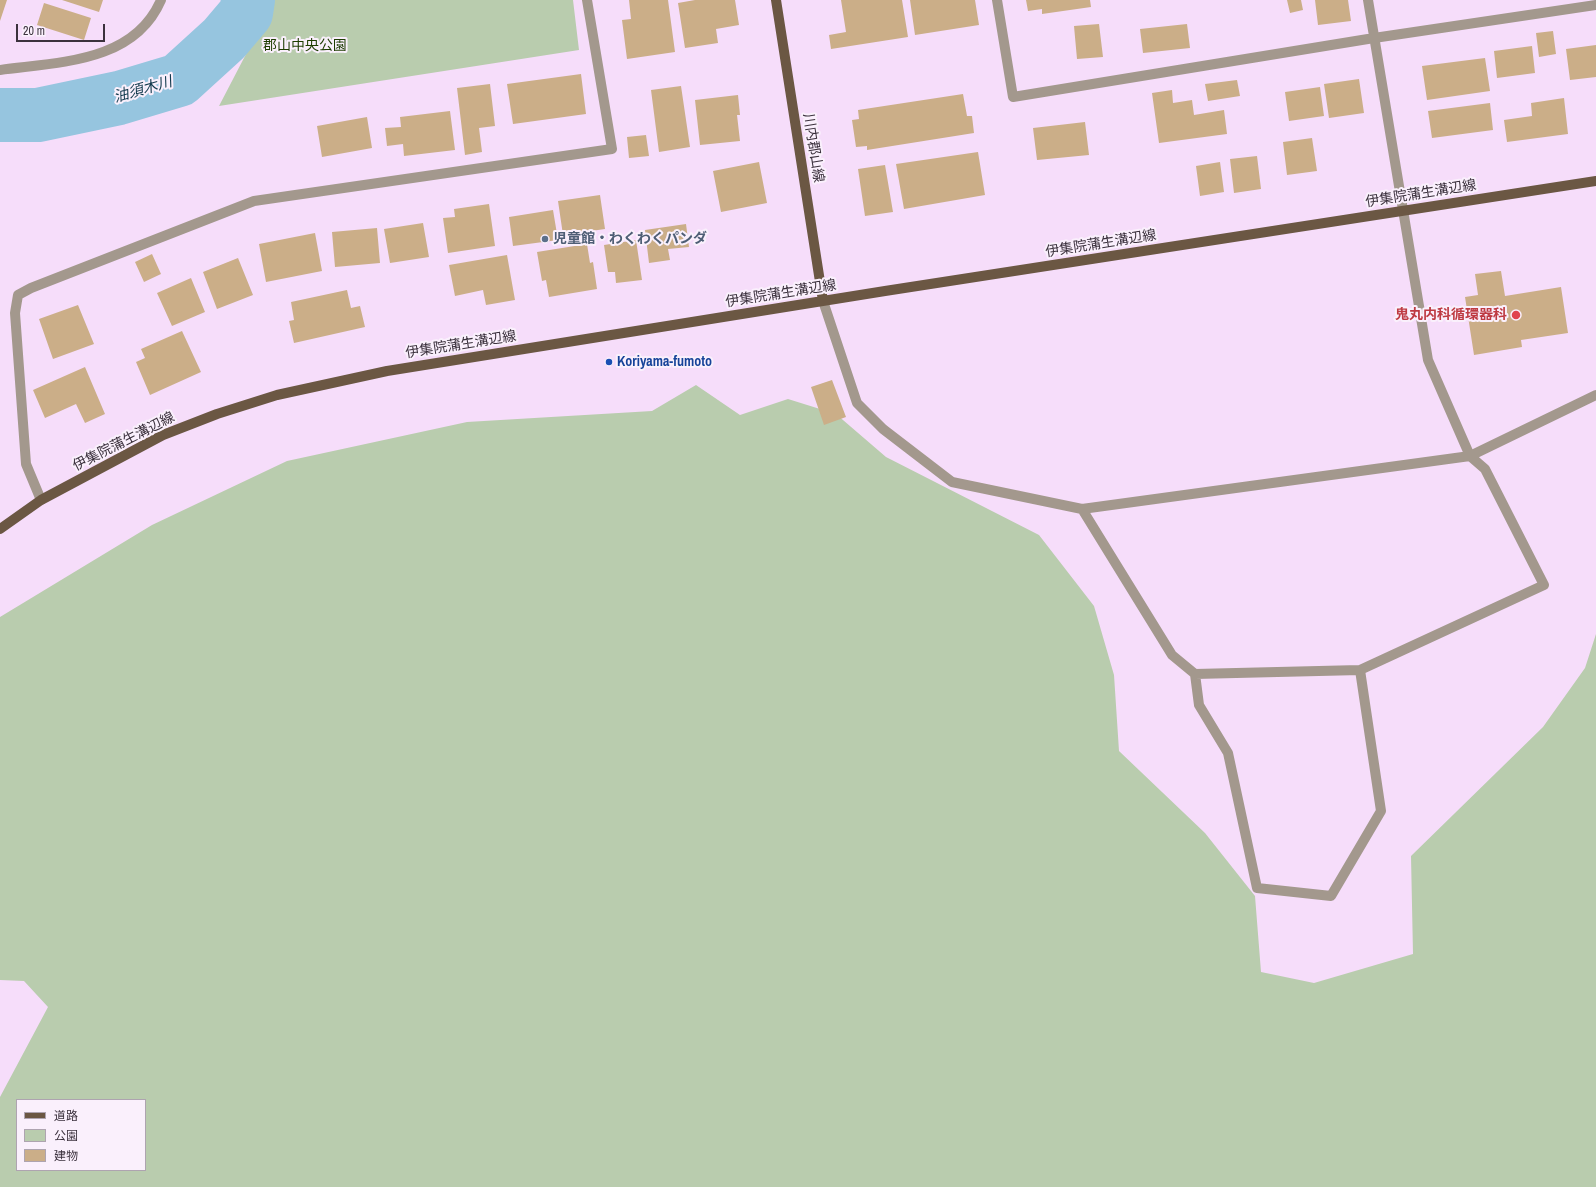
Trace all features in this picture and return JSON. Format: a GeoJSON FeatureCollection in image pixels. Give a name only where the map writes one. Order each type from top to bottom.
{"type":"FeatureCollection","features":[{"type":"Feature","properties":{"kind":"main road","name":"川内郡山線"},"geometry":{"type":"LineString","coordinates":[[776,0],[823,301]]}},
{"type":"Feature","properties":{"kind":"main road","name":"伊集院蒲生溝辺線"},"geometry":{"type":"LineString","coordinates":[[0,529],[41,500],[163,435],[217,414],[277,395],[387,371],[823,301],[1596,181]]}},
{"type":"Feature","properties":{"kind":"street"},"geometry":{"type":"LineString","coordinates":[[0,70],[83,59],[107,51],[123,44],[138,31],[152,16],[161,0]]}},
{"type":"Feature","properties":{"kind":"street"},"geometry":{"type":"LineString","coordinates":[[41,500],[26,464],[15,313],[18,295],[31,288],[254,201],[612,149],[587,0]]}},
{"type":"Feature","properties":{"kind":"street"},"geometry":{"type":"LineString","coordinates":[[997,0],[1013,97],[1374,38],[1596,5]]}},
{"type":"Feature","properties":{"kind":"street"},"geometry":{"type":"LineString","coordinates":[[1082,509],[1172,655],[1195,674],[1360,670],[1544,585],[1485,469],[1470,456],[1428,360],[1368,0]]}},
{"type":"Feature","properties":{"kind":"street"},"geometry":{"type":"LineString","coordinates":[[823,301],[857,403],[883,429],[952,482],[1082,509],[1470,456],[1596,395]]}},
{"type":"Feature","properties":{"kind":"street"},"geometry":{"type":"LineString","coordinates":[[1195,674],[1199,704],[1228,753],[1258,888],[1331,896],[1381,811],[1360,670]]}},
{"type":"Feature","properties":{"kind":"green space","name":"郡山中央公園"},"geometry":{"type":"Polygon","coordinates":[[[271,0],[573,0],[579,50],[219,106],[270,8],[271,0]]]}},
{"type":"Feature","properties":{"kind":"green space"},"geometry":{"type":"Polygon","coordinates":[[[696,385],[740,415],[788,399],[836,414],[886,457],[1039,535],[1094,606],[1114,675],[1119,751],[1205,833],[1255,896],[1261,972],[1314,983],[1413,954],[1411,856],[1543,727],[1585,668],[1596,634],[1596,1187],[0,1187],[0,1097],[48,1007],[24,981],[0,980],[0,617],[152,525],[287,461],[467,422],[652,411],[696,385]]]}},
{"type":"Feature","properties":{"kind":"building"},"geometry":{"type":"Polygon","coordinates":[[[0,0],[7,0],[0,21],[0,0]]]}},
{"type":"Feature","properties":{"kind":"building"},"geometry":{"type":"Polygon","coordinates":[[[62,0],[103,0],[99,12],[62,0]]]}},
{"type":"Feature","properties":{"kind":"building"},"geometry":{"type":"Polygon","coordinates":[[[629,0],[668,0],[675,52],[627,59],[622,20],[631,19],[629,0]]]}},
{"type":"Feature","properties":{"kind":"building"},"geometry":{"type":"Polygon","coordinates":[[[695,0],[735,0],[739,25],[716,29],[718,43],[685,48],[678,3],[695,0]]]}},
{"type":"Feature","properties":{"kind":"building"},"geometry":{"type":"Polygon","coordinates":[[[841,0],[902,0],[908,37],[831,49],[829,35],[846,32],[841,0]]]}},
{"type":"Feature","properties":{"kind":"building"},"geometry":{"type":"Polygon","coordinates":[[[910,0],[975,0],[979,25],[915,35],[910,0]]]}},
{"type":"Feature","properties":{"kind":"building"},"geometry":{"type":"Polygon","coordinates":[[[1026,0],[1090,0],[1091,7],[1042,14],[1042,9],[1028,11],[1026,0]]]}},
{"type":"Feature","properties":{"kind":"building"},"geometry":{"type":"Polygon","coordinates":[[[1287,0],[1301,0],[1303,10],[1290,13],[1287,0]]]}},
{"type":"Feature","properties":{"kind":"building"},"geometry":{"type":"Polygon","coordinates":[[[1315,0],[1348,0],[1351,21],[1318,25],[1315,0]]]}},
{"type":"Feature","properties":{"kind":"building"},"geometry":{"type":"Polygon","coordinates":[[[44,3],[91,18],[84,40],[37,25],[44,3]]]}},
{"type":"Feature","properties":{"kind":"building"},"geometry":{"type":"Polygon","coordinates":[[[1099,24],[1103,57],[1077,59],[1074,26],[1099,24]]]}},
{"type":"Feature","properties":{"kind":"building"},"geometry":{"type":"Polygon","coordinates":[[[1187,24],[1190,48],[1143,53],[1140,29],[1187,24]]]}},
{"type":"Feature","properties":{"kind":"building"},"geometry":{"type":"Polygon","coordinates":[[[1553,31],[1556,54],[1539,57],[1536,33],[1553,31]]]}},
{"type":"Feature","properties":{"kind":"building"},"geometry":{"type":"Polygon","coordinates":[[[1596,45],[1596,77],[1570,80],[1566,49],[1596,45]]]}},
{"type":"Feature","properties":{"kind":"building"},"geometry":{"type":"Polygon","coordinates":[[[1532,46],[1535,73],[1497,78],[1494,51],[1532,46]]]}},
{"type":"Feature","properties":{"kind":"building"},"geometry":{"type":"Polygon","coordinates":[[[1485,58],[1490,91],[1427,100],[1422,66],[1485,58]]]}},
{"type":"Feature","properties":{"kind":"building"},"geometry":{"type":"Polygon","coordinates":[[[581,74],[586,114],[513,124],[507,84],[581,74]]]}},
{"type":"Feature","properties":{"kind":"building"},"geometry":{"type":"Polygon","coordinates":[[[1359,79],[1364,113],[1329,118],[1324,84],[1359,79]]]}},
{"type":"Feature","properties":{"kind":"building"},"geometry":{"type":"Polygon","coordinates":[[[1237,80],[1240,96],[1208,101],[1205,84],[1237,80]]]}},
{"type":"Feature","properties":{"kind":"building"},"geometry":{"type":"Polygon","coordinates":[[[490,84],[495,126],[479,128],[482,152],[465,155],[457,88],[490,84]]]}},
{"type":"Feature","properties":{"kind":"building"},"geometry":{"type":"Polygon","coordinates":[[[681,86],[690,147],[659,152],[651,90],[681,86]]]}},
{"type":"Feature","properties":{"kind":"building"},"geometry":{"type":"Polygon","coordinates":[[[1320,87],[1324,116],[1289,121],[1285,92],[1320,87]]]}},
{"type":"Feature","properties":{"kind":"building"},"geometry":{"type":"Polygon","coordinates":[[[1172,90],[1173,103],[1192,100],[1194,115],[1224,110],[1227,134],[1159,143],[1152,93],[1172,90]]]}},
{"type":"Feature","properties":{"kind":"building"},"geometry":{"type":"Polygon","coordinates":[[[963,94],[967,116],[972,116],[974,133],[867,150],[867,146],[856,147],[852,120],[859,119],[858,110],[963,94]]]}},
{"type":"Feature","properties":{"kind":"building"},"geometry":{"type":"Polygon","coordinates":[[[738,95],[740,115],[737,115],[740,141],[700,145],[695,100],[738,95]]]}},
{"type":"Feature","properties":{"kind":"building"},"geometry":{"type":"Polygon","coordinates":[[[1564,98],[1568,134],[1507,142],[1504,120],[1532,116],[1531,103],[1564,98]]]}},
{"type":"Feature","properties":{"kind":"building"},"geometry":{"type":"Polygon","coordinates":[[[1490,103],[1493,130],[1432,138],[1428,111],[1490,103]]]}},
{"type":"Feature","properties":{"kind":"building"},"geometry":{"type":"Polygon","coordinates":[[[450,111],[455,150],[404,156],[403,144],[387,146],[385,128],[401,127],[400,117],[450,111]]]}},
{"type":"Feature","properties":{"kind":"building"},"geometry":{"type":"Polygon","coordinates":[[[367,117],[372,148],[322,157],[317,126],[367,117]]]}},
{"type":"Feature","properties":{"kind":"building"},"geometry":{"type":"Polygon","coordinates":[[[1085,122],[1089,155],[1037,160],[1033,128],[1085,122]]]}},
{"type":"Feature","properties":{"kind":"building"},"geometry":{"type":"Polygon","coordinates":[[[646,135],[649,156],[629,158],[627,137],[646,135]]]}},
{"type":"Feature","properties":{"kind":"building"},"geometry":{"type":"Polygon","coordinates":[[[1312,138],[1317,171],[1287,175],[1283,142],[1312,138]]]}},
{"type":"Feature","properties":{"kind":"building"},"geometry":{"type":"Polygon","coordinates":[[[978,152],[985,195],[904,209],[896,164],[978,152]]]}},
{"type":"Feature","properties":{"kind":"building"},"geometry":{"type":"Polygon","coordinates":[[[1257,156],[1261,189],[1234,193],[1230,159],[1257,156]]]}},
{"type":"Feature","properties":{"kind":"building"},"geometry":{"type":"Polygon","coordinates":[[[759,162],[767,203],[721,212],[713,171],[759,162]]]}},
{"type":"Feature","properties":{"kind":"building"},"geometry":{"type":"Polygon","coordinates":[[[1220,162],[1224,192],[1200,196],[1196,166],[1220,162]]]}},
{"type":"Feature","properties":{"kind":"building"},"geometry":{"type":"Polygon","coordinates":[[[885,165],[893,212],[865,216],[858,169],[885,165]]]}},
{"type":"Feature","properties":{"kind":"building"},"geometry":{"type":"Polygon","coordinates":[[[600,195],[605,229],[563,235],[558,201],[600,195]]]}},
{"type":"Feature","properties":{"kind":"building"},"geometry":{"type":"Polygon","coordinates":[[[489,204],[495,246],[448,253],[443,218],[455,217],[454,209],[489,204]]]}},
{"type":"Feature","properties":{"kind":"building"},"geometry":{"type":"Polygon","coordinates":[[[553,210],[558,240],[513,246],[509,217],[553,210]]]}},
{"type":"Feature","properties":{"kind":"building"},"geometry":{"type":"Polygon","coordinates":[[[423,223],[429,257],[390,263],[384,229],[423,223]]]}},
{"type":"Feature","properties":{"kind":"building"},"geometry":{"type":"Polygon","coordinates":[[[686,224],[689,247],[668,249],[670,260],[649,263],[645,230],[686,224]]]}},
{"type":"Feature","properties":{"kind":"building"},"geometry":{"type":"Polygon","coordinates":[[[377,228],[380,263],[335,267],[332,232],[377,228]]]}},
{"type":"Feature","properties":{"kind":"building"},"geometry":{"type":"Polygon","coordinates":[[[315,233],[322,271],[266,282],[259,244],[315,233]]]}},
{"type":"Feature","properties":{"kind":"building"},"geometry":{"type":"Polygon","coordinates":[[[636,240],[642,280],[616,283],[615,272],[608,272],[604,245],[636,240]]]}},
{"type":"Feature","properties":{"kind":"building"},"geometry":{"type":"Polygon","coordinates":[[[587,244],[590,263],[593,262],[597,289],[549,297],[546,280],[542,281],[537,252],[587,244]]]}},
{"type":"Feature","properties":{"kind":"building"},"geometry":{"type":"Polygon","coordinates":[[[152,254],[161,274],[144,282],[135,262],[152,254]]]}},
{"type":"Feature","properties":{"kind":"building"},"geometry":{"type":"Polygon","coordinates":[[[507,255],[515,300],[486,305],[483,290],[455,296],[449,265],[507,255]]]}},
{"type":"Feature","properties":{"kind":"building"},"geometry":{"type":"Polygon","coordinates":[[[238,258],[253,295],[217,309],[203,272],[238,258]]]}},
{"type":"Feature","properties":{"kind":"building","name":"鬼丸内科循環器科"},"geometry":{"type":"Polygon","coordinates":[[[1501,271],[1505,296],[1561,287],[1568,333],[1521,340],[1522,347],[1474,355],[1465,297],[1478,295],[1475,274],[1501,271]]]}},
{"type":"Feature","properties":{"kind":"building"},"geometry":{"type":"Polygon","coordinates":[[[191,278],[205,312],[172,326],[157,293],[191,278]]]}},
{"type":"Feature","properties":{"kind":"building"},"geometry":{"type":"Polygon","coordinates":[[[347,290],[351,308],[360,306],[365,327],[294,343],[289,321],[294,320],[291,302],[347,290]]]}},
{"type":"Feature","properties":{"kind":"building"},"geometry":{"type":"Polygon","coordinates":[[[78,305],[94,344],[53,359],[39,319],[78,305]]]}},
{"type":"Feature","properties":{"kind":"building"},"geometry":{"type":"Polygon","coordinates":[[[182,331],[201,372],[150,395],[136,362],[145,358],[141,349],[182,331]]]}},
{"type":"Feature","properties":{"kind":"building"},"geometry":{"type":"Polygon","coordinates":[[[85,367],[105,414],[85,423],[76,404],[45,418],[33,390],[85,367]]]}},
{"type":"Feature","properties":{"kind":"building"},"geometry":{"type":"Polygon","coordinates":[[[832,380],[846,417],[824,425],[811,387],[832,380]]]}},
{"type":"Feature","properties":{"kind":"waterway","name":"油須木川"},"geometry":{"type":"LineString","coordinates":[[0,115],[38,115],[119,98],[179,80],[224,39],[246,13],[248,0]]}},
{"type":"Feature","properties":{"kind":"place","name":"児童館・わくわくパンダ"},"geometry":{"type":"Point","coordinates":[545,239]}},
{"type":"Feature","properties":{"kind":"place","name":"鬼丸内科循環器科"},"geometry":{"type":"Point","coordinates":[1516,315]}},
{"type":"Feature","properties":{"kind":"place","name":"Koriyama-fumoto"},"geometry":{"type":"Point","coordinates":[609,362]}}]}
